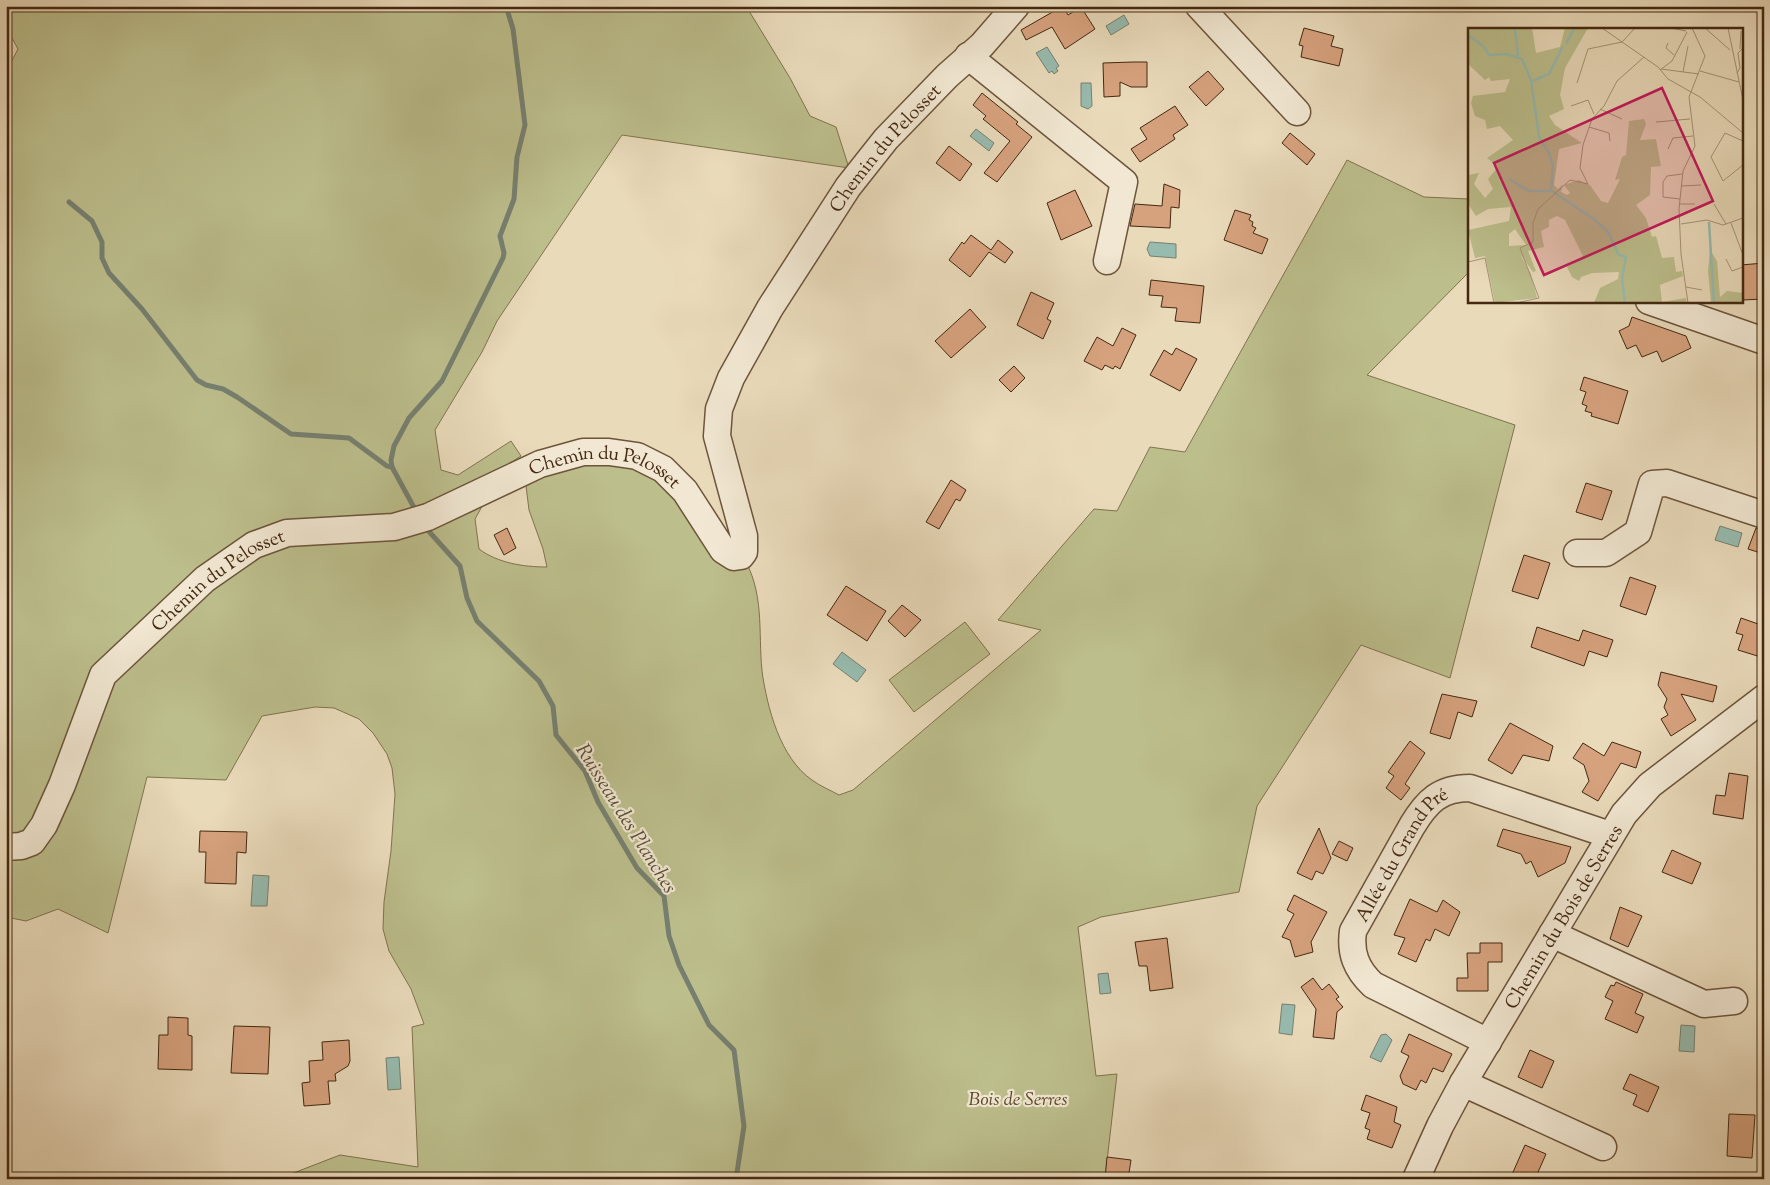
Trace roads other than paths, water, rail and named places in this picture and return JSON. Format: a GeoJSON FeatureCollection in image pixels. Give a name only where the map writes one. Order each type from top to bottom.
{"type":"FeatureCollection","features":[{"type":"Feature","properties":{"kind":"street","name":"Chemin du Pelosset"},"geometry":{"type":"LineString","coordinates":[[6,847],[21,846],[32,842],[40,831],[62,785],[102,675],[205,579],[254,545],[287,533],[378,529],[422,519],[524,470],[583,452],[625,453],[636,456],[663,469],[689,497],[723,550],[734,557],[742,555],[744,536],[717,436],[719,409],[728,386],[770,308],[848,187],[886,139],[968,56],[982,45],[1016,6]]}},
{"type":"Feature","properties":{"kind":"street"},"geometry":{"type":"LineString","coordinates":[[1199,6],[1297,112]]}},
{"type":"Feature","properties":{"kind":"street"},"geometry":{"type":"LineString","coordinates":[[968,56],[1124,182],[1107,261]]}},
{"type":"Feature","properties":{"kind":"street"},"geometry":{"type":"LineString","coordinates":[[1653,302],[1764,341]]}},
{"type":"Feature","properties":{"kind":"street"},"geometry":{"type":"LineString","coordinates":[[1577,553],[1606,552],[1638,532],[1652,484],[1667,483],[1764,515]]}},
{"type":"Feature","properties":{"kind":"street","name":"Chemin du Bois de Serres"},"geometry":{"type":"LineString","coordinates":[[1416,1179],[1440,1126],[1463,1083],[1624,814],[1650,785],[1764,698]]}},
{"type":"Feature","properties":{"kind":"street","name":"Allée du Grand Pré"},"geometry":{"type":"LineString","coordinates":[[1488,1042],[1373,985],[1353,959],[1351,944],[1354,931],[1412,826],[1422,810],[1442,792],[1454,788],[1470,788],[1610,835]]}},
{"type":"Feature","properties":{"kind":"street"},"geometry":{"type":"LineString","coordinates":[[1552,934],[1704,1004],[1734,1001]]}},
{"type":"Feature","properties":{"kind":"street"},"geometry":{"type":"LineString","coordinates":[[1463,1083],[1604,1147]]}},
{"type":"Feature","properties":{"kind":"water"},"geometry":{"type":"Polygon","coordinates":[[[1124,15],[1129,24],[1111,35],[1106,26],[1124,15]]]}},
{"type":"Feature","properties":{"kind":"water"},"geometry":{"type":"Polygon","coordinates":[[[1047,47],[1059,66],[1056,68],[1058,71],[1054,74],[1052,71],[1049,73],[1036,53],[1047,47]]]}},
{"type":"Feature","properties":{"kind":"water"},"geometry":{"type":"Polygon","coordinates":[[[1081,83],[1091,83],[1092,106],[1088,109],[1081,106],[1081,83]]]}},
{"type":"Feature","properties":{"kind":"water"},"geometry":{"type":"Polygon","coordinates":[[[976,129],[994,143],[989,151],[970,136],[976,129]]]}},
{"type":"Feature","properties":{"kind":"water"},"geometry":{"type":"Polygon","coordinates":[[[1150,242],[1176,244],[1176,258],[1150,256],[1147,249],[1150,242]]]}},
{"type":"Feature","properties":{"kind":"water"},"geometry":{"type":"Polygon","coordinates":[[[1720,526],[1742,533],[1738,547],[1715,540],[1720,526]]]}},
{"type":"Feature","properties":{"kind":"water"},"geometry":{"type":"Polygon","coordinates":[[[842,652],[866,670],[857,682],[833,664],[842,652]]]}},
{"type":"Feature","properties":{"kind":"water"},"geometry":{"type":"Polygon","coordinates":[[[253,875],[269,876],[267,906],[251,906],[253,875]]]}},
{"type":"Feature","properties":{"kind":"water"},"geometry":{"type":"Polygon","coordinates":[[[1108,973],[1111,993],[1100,994],[1098,974],[1108,973]]]}},
{"type":"Feature","properties":{"kind":"water"},"geometry":{"type":"Polygon","coordinates":[[[1282,1004],[1295,1005],[1292,1035],[1279,1033],[1282,1004]]]}},
{"type":"Feature","properties":{"kind":"water"},"geometry":{"type":"Polygon","coordinates":[[[1681,1025],[1695,1026],[1694,1052],[1679,1051],[1681,1025]]]}},
{"type":"Feature","properties":{"kind":"water"},"geometry":{"type":"Polygon","coordinates":[[[1386,1034],[1392,1040],[1381,1062],[1370,1057],[1381,1035],[1386,1034]]]}},
{"type":"Feature","properties":{"kind":"water"},"geometry":{"type":"Polygon","coordinates":[[[399,1057],[401,1089],[388,1090],[386,1058],[399,1057]]]}},
{"type":"Feature","properties":{"kind":"waterway","name":"Ruisseau des Planches"},"geometry":{"type":"LineString","coordinates":[[417,513],[392,467],[391,460],[394,446],[409,418],[442,381],[503,258],[504,253],[500,236],[514,199],[517,157],[525,125],[513,29],[506,6]]}},
{"type":"Feature","properties":{"kind":"waterway"},"geometry":{"type":"LineString","coordinates":[[69,202],[92,221],[102,242],[102,258],[109,273],[142,309],[197,380],[206,385],[223,389],[237,397],[291,434],[349,438],[387,466],[392,467]]}},
{"type":"Feature","properties":{"kind":"waterway","name":"Ruisseau des Planches"},"geometry":{"type":"LineString","coordinates":[[425,527],[460,566],[467,598],[477,621],[539,681],[553,706],[556,735],[585,771],[598,802],[637,868],[664,896],[669,936],[679,965],[709,1025],[734,1050],[744,1126],[736,1179]]}},
{"type":"Feature","properties":{"kind":"park label","name":"Bois de Serres"},"geometry":{"type":"Point","coordinates":[1018,1098]}}]}
